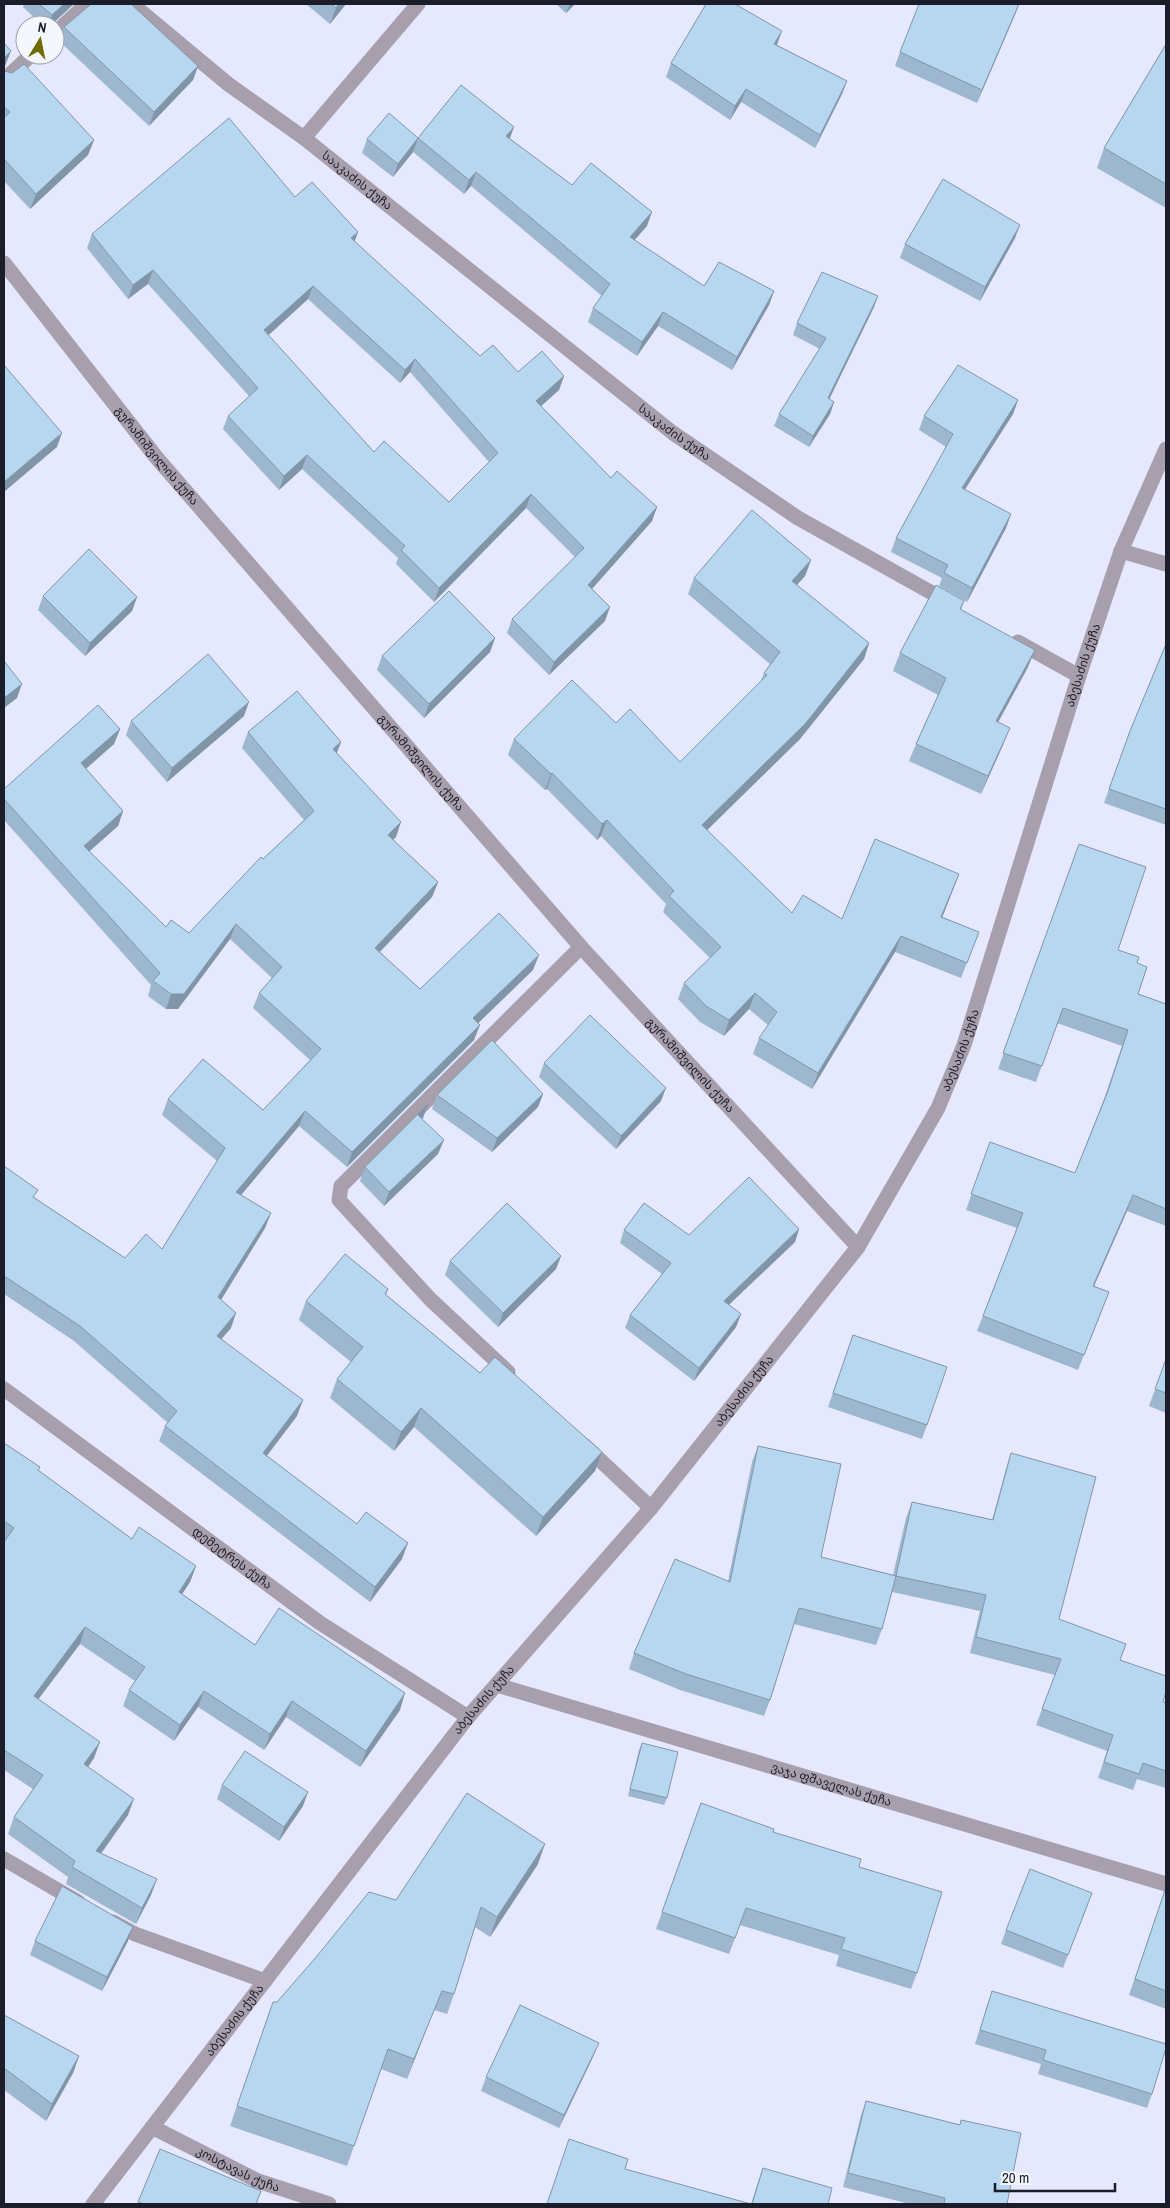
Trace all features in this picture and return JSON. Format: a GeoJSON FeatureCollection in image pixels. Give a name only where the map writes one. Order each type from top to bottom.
{"type":"FeatureCollection","features":[{"type":"Feature","properties":{"kind":"street"},"geometry":{"type":"LineString","coordinates":[[65,24],[87,4]]}},
{"type":"Feature","properties":{"kind":"street","name":"სააკაძის ქუჩა"},"geometry":{"type":"LineString","coordinates":[[132,4],[228,84],[304,138],[673,433],[798,518],[960,609]]}},
{"type":"Feature","properties":{"kind":"street"},"geometry":{"type":"LineString","coordinates":[[304,138],[418,4]]}},
{"type":"Feature","properties":{"kind":"street"},"geometry":{"type":"LineString","coordinates":[[4,80],[20,65]]}},
{"type":"Feature","properties":{"kind":"street","name":"გურამიშვილის ქუჩა"},"geometry":{"type":"LineString","coordinates":[[4,263],[156,457],[581,947],[858,1247]]}},
{"type":"Feature","properties":{"kind":"street","name":"აბესაძის ქუჩა"},"geometry":{"type":"LineString","coordinates":[[93,2204],[468,1717],[651,1508],[858,1247],[938,1108],[964,1045],[1079,676],[1121,551],[1166,449]]}},
{"type":"Feature","properties":{"kind":"street"},"geometry":{"type":"LineString","coordinates":[[1121,551],[1166,564]]}},
{"type":"Feature","properties":{"kind":"street"},"geometry":{"type":"LineString","coordinates":[[1002,633],[1079,676]]}},
{"type":"Feature","properties":{"kind":"street"},"geometry":{"type":"LineString","coordinates":[[516,1380],[430,1299],[339,1200],[341,1186],[581,947]]}},
{"type":"Feature","properties":{"kind":"street","name":"დემეტრეს ქუჩა"},"geometry":{"type":"LineString","coordinates":[[4,1389],[320,1623],[468,1717]]}},
{"type":"Feature","properties":{"kind":"street"},"geometry":{"type":"LineString","coordinates":[[573,1434],[651,1508]]}},
{"type":"Feature","properties":{"kind":"street","name":"ვაჯა ფშაველას ქუჩა"},"geometry":{"type":"LineString","coordinates":[[497,1685],[1166,1884]]}},
{"type":"Feature","properties":{"kind":"street"},"geometry":{"type":"LineString","coordinates":[[4,1858],[136,1934],[265,1981]]}},
{"type":"Feature","properties":{"kind":"street","name":"კოსტავას ქუჩა"},"geometry":{"type":"LineString","coordinates":[[152,2128],[258,2181],[329,2204]]}},
{"type":"Feature","properties":{"kind":"building"},"geometry":{"type":"Polygon","coordinates":[[[39,4],[64,4],[52,15],[39,4]]]}},
{"type":"Feature","properties":{"kind":"building"},"geometry":{"type":"Polygon","coordinates":[[[91,4],[131,4],[198,66],[154,112],[65,26],[91,4]]]}},
{"type":"Feature","properties":{"kind":"building"},"geometry":{"type":"Polygon","coordinates":[[[331,4],[339,4],[336,8],[331,4]]]}},
{"type":"Feature","properties":{"kind":"building"},"geometry":{"type":"Polygon","coordinates":[[[706,4],[735,4],[782,31],[774,44],[847,81],[820,135],[746,89],[735,106],[671,63],[706,4]]]}},
{"type":"Feature","properties":{"kind":"building"},"geometry":{"type":"Polygon","coordinates":[[[919,4],[1019,4],[982,90],[900,52],[919,4]]]}},
{"type":"Feature","properties":{"kind":"building"},"geometry":{"type":"Polygon","coordinates":[[[4,43],[11,51],[4,58],[4,43]]]}},
{"type":"Feature","properties":{"kind":"building"},"geometry":{"type":"Polygon","coordinates":[[[1166,44],[1166,184],[1104,148],[1166,44]]]}},
{"type":"Feature","properties":{"kind":"building"},"geometry":{"type":"Polygon","coordinates":[[[25,65],[94,140],[36,194],[4,159],[4,118],[10,112],[4,107],[4,71],[12,73],[25,65]]]}},
{"type":"Feature","properties":{"kind":"building"},"geometry":{"type":"Polygon","coordinates":[[[461,85],[514,127],[506,136],[572,185],[591,163],[652,212],[630,237],[704,286],[719,262],[774,291],[737,357],[663,312],[642,342],[593,308],[610,284],[476,172],[469,180],[418,138],[461,85]]]}},
{"type":"Feature","properties":{"kind":"building"},"geometry":{"type":"Polygon","coordinates":[[[389,113],[418,138],[398,164],[367,139],[389,113]]]}},
{"type":"Feature","properties":{"kind":"building"},"geometry":{"type":"Polygon","coordinates":[[[229,118],[295,197],[312,182],[358,232],[351,238],[480,356],[493,345],[518,372],[542,351],[564,376],[536,401],[611,478],[617,471],[657,507],[588,585],[610,607],[554,662],[512,619],[584,548],[531,494],[439,588],[401,550],[405,546],[307,455],[284,476],[228,416],[258,388],[153,270],[133,285],[92,234],[229,118]],[[313,286],[264,330],[374,452],[384,441],[449,502],[498,453],[415,359],[405,370],[313,286]]]}},
{"type":"Feature","properties":{"kind":"building"},"geometry":{"type":"Polygon","coordinates":[[[943,179],[1020,225],[985,287],[905,244],[943,179]]]}},
{"type":"Feature","properties":{"kind":"building"},"geometry":{"type":"Polygon","coordinates":[[[822,272],[878,296],[828,398],[834,402],[813,436],[779,414],[826,338],[797,323],[822,272]]]}},
{"type":"Feature","properties":{"kind":"building"},"geometry":{"type":"Polygon","coordinates":[[[4,365],[62,433],[4,482],[4,365]]]}},
{"type":"Feature","properties":{"kind":"building"},"geometry":{"type":"Polygon","coordinates":[[[958,365],[1018,400],[962,488],[1011,514],[972,588],[944,573],[948,565],[896,538],[953,434],[924,416],[958,365]]]}},
{"type":"Feature","properties":{"kind":"building"},"geometry":{"type":"Polygon","coordinates":[[[752,510],[811,560],[792,581],[869,643],[806,723],[702,825],[792,913],[803,895],[842,919],[875,839],[959,874],[941,917],[979,932],[967,963],[901,936],[818,1073],[759,1038],[777,1012],[755,993],[729,1020],[706,1006],[684,983],[721,947],[669,896],[674,891],[607,820],[602,824],[552,773],[514,739],[572,680],[616,723],[630,709],[680,762],[767,675],[764,673],[780,652],[694,578],[752,510]]]}},
{"type":"Feature","properties":{"kind":"building"},"geometry":{"type":"Polygon","coordinates":[[[89,549],[137,597],[90,643],[43,596],[89,549]]]}},
{"type":"Feature","properties":{"kind":"building"},"geometry":{"type":"Polygon","coordinates":[[[936,585],[964,601],[960,609],[1035,650],[996,721],[1010,728],[988,776],[916,744],[946,678],[900,653],[936,585]]]}},
{"type":"Feature","properties":{"kind":"building"},"geometry":{"type":"Polygon","coordinates":[[[449,591],[495,638],[429,704],[382,656],[449,591]]]}},
{"type":"Feature","properties":{"kind":"building"},"geometry":{"type":"Polygon","coordinates":[[[1166,644],[1166,809],[1109,789],[1130,731],[1166,644]]]}},
{"type":"Feature","properties":{"kind":"building"},"geometry":{"type":"Polygon","coordinates":[[[208,654],[249,702],[172,768],[131,721],[208,654]]]}},
{"type":"Feature","properties":{"kind":"building"},"geometry":{"type":"Polygon","coordinates":[[[4,661],[22,684],[4,698],[4,661]]]}},
{"type":"Feature","properties":{"kind":"building"},"geometry":{"type":"Polygon","coordinates":[[[297,691],[341,742],[333,749],[401,822],[388,835],[438,882],[375,948],[420,989],[499,913],[539,955],[473,1018],[480,1025],[352,1152],[305,1111],[236,1192],[271,1213],[218,1297],[236,1313],[217,1336],[303,1400],[263,1453],[357,1524],[366,1512],[408,1543],[375,1587],[165,1426],[177,1411],[80,1326],[4,1276],[4,1166],[38,1190],[33,1197],[125,1258],[146,1234],[162,1249],[225,1148],[168,1099],[203,1059],[263,1110],[321,1049],[259,993],[282,967],[236,924],[184,994],[171,994],[153,981],[160,973],[4,799],[4,789],[98,705],[120,729],[81,763],[123,811],[84,846],[166,927],[171,920],[189,933],[261,857],[263,859],[314,811],[248,732],[297,691]]]}},
{"type":"Feature","properties":{"kind":"building"},"geometry":{"type":"Polygon","coordinates":[[[1079,844],[1146,867],[1118,950],[1139,957],[1137,963],[1147,967],[1138,994],[1166,1004],[1166,1209],[1133,1195],[1093,1286],[1109,1292],[1084,1355],[983,1316],[1023,1213],[971,1194],[990,1142],[1075,1173],[1108,1091],[1128,1030],[1063,1008],[1042,1066],[1003,1053],[1079,844]]]}},
{"type":"Feature","properties":{"kind":"building"},"geometry":{"type":"Polygon","coordinates":[[[590,1015],[666,1088],[621,1136],[544,1063],[590,1015]]]}},
{"type":"Feature","properties":{"kind":"building"},"geometry":{"type":"Polygon","coordinates":[[[492,1040],[543,1094],[497,1138],[437,1095],[492,1040]]]}},
{"type":"Feature","properties":{"kind":"building"},"geometry":{"type":"Polygon","coordinates":[[[428,1104],[418,1115],[444,1140],[389,1192],[365,1167],[428,1104]]]}},
{"type":"Feature","properties":{"kind":"building"},"geometry":{"type":"Polygon","coordinates":[[[749,1177],[799,1229],[724,1301],[741,1314],[699,1368],[630,1315],[671,1263],[624,1230],[644,1203],[689,1235],[749,1177]]]}},
{"type":"Feature","properties":{"kind":"building"},"geometry":{"type":"Polygon","coordinates":[[[507,1203],[561,1256],[503,1313],[450,1261],[507,1203]]]}},
{"type":"Feature","properties":{"kind":"building"},"geometry":{"type":"Polygon","coordinates":[[[345,1254],[388,1289],[385,1294],[480,1373],[495,1357],[602,1452],[543,1517],[421,1408],[401,1432],[337,1379],[363,1347],[306,1301],[345,1254]]]}},
{"type":"Feature","properties":{"kind":"building"},"geometry":{"type":"Polygon","coordinates":[[[853,1335],[947,1367],[927,1425],[833,1393],[853,1335]]]}},
{"type":"Feature","properties":{"kind":"building"},"geometry":{"type":"Polygon","coordinates":[[[1166,1359],[1166,1393],[1155,1389],[1166,1359]]]}},
{"type":"Feature","properties":{"kind":"building"},"geometry":{"type":"Polygon","coordinates":[[[4,1443],[40,1467],[38,1470],[132,1539],[139,1527],[196,1566],[179,1592],[255,1645],[279,1608],[405,1693],[366,1751],[292,1701],[270,1734],[204,1691],[180,1725],[129,1690],[145,1667],[85,1627],[34,1696],[100,1742],[84,1764],[134,1799],[96,1851],[157,1879],[142,1908],[72,1867],[75,1861],[14,1817],[43,1775],[4,1750],[4,1542],[14,1528],[4,1521],[4,1443]]]}},
{"type":"Feature","properties":{"kind":"building"},"geometry":{"type":"Polygon","coordinates":[[[758,1446],[841,1464],[821,1557],[896,1576],[882,1629],[799,1608],[770,1700],[686,1674],[634,1653],[675,1559],[730,1582],[758,1446]]]}},
{"type":"Feature","properties":{"kind":"building"},"geometry":{"type":"Polygon","coordinates":[[[1011,1453],[1096,1477],[1059,1619],[1126,1644],[1120,1660],[1166,1676],[1166,1691],[1163,1702],[1166,1703],[1166,1771],[1143,1763],[1139,1774],[1104,1762],[1113,1735],[1042,1709],[1061,1659],[976,1637],[986,1595],[896,1576],[912,1502],[993,1520],[1011,1453]]]}},
{"type":"Feature","properties":{"kind":"building"},"geometry":{"type":"Polygon","coordinates":[[[642,1743],[678,1752],[667,1798],[630,1789],[642,1743]]]}},
{"type":"Feature","properties":{"kind":"building"},"geometry":{"type":"Polygon","coordinates":[[[245,1751],[308,1792],[284,1827],[222,1785],[245,1751]]]}},
{"type":"Feature","properties":{"kind":"building"},"geometry":{"type":"Polygon","coordinates":[[[467,1793],[545,1844],[497,1917],[481,1907],[454,1994],[442,1991],[414,2059],[388,2049],[354,2146],[237,2106],[273,2002],[277,2002],[369,1892],[396,1900],[467,1793]]]}},
{"type":"Feature","properties":{"kind":"building"},"geometry":{"type":"Polygon","coordinates":[[[701,1803],[774,1829],[773,1832],[861,1859],[859,1867],[942,1892],[917,1973],[841,1949],[845,1938],[746,1908],[735,1938],[662,1912],[701,1803]]]}},
{"type":"Feature","properties":{"kind":"building"},"geometry":{"type":"Polygon","coordinates":[[[1030,1869],[1092,1893],[1068,1955],[1006,1930],[1030,1869]]]}},
{"type":"Feature","properties":{"kind":"building"},"geometry":{"type":"Polygon","coordinates":[[[62,1886],[133,1927],[107,1977],[35,1941],[62,1886]]]}},
{"type":"Feature","properties":{"kind":"building"},"geometry":{"type":"Polygon","coordinates":[[[1166,1887],[1166,1991],[1135,1979],[1166,1887]]]}},
{"type":"Feature","properties":{"kind":"building"},"geometry":{"type":"Polygon","coordinates":[[[992,1991],[1166,2044],[1152,2094],[1043,2060],[1046,2050],[980,2030],[992,1991]]]}},
{"type":"Feature","properties":{"kind":"building"},"geometry":{"type":"Polygon","coordinates":[[[520,2005],[599,2043],[564,2115],[486,2077],[520,2005]]]}},
{"type":"Feature","properties":{"kind":"building"},"geometry":{"type":"Polygon","coordinates":[[[4,2015],[79,2056],[52,2104],[4,2068],[4,2015]]]}},
{"type":"Feature","properties":{"kind":"building"},"geometry":{"type":"Polygon","coordinates":[[[866,2101],[960,2125],[961,2120],[1021,2133],[1007,2204],[944,2204],[945,2198],[848,2173],[866,2101]]]}},
{"type":"Feature","properties":{"kind":"building"},"geometry":{"type":"Polygon","coordinates":[[[569,2139],[628,2159],[625,2169],[751,2204],[547,2204],[569,2139]]]}},
{"type":"Feature","properties":{"kind":"building"},"geometry":{"type":"Polygon","coordinates":[[[160,2149],[261,2191],[256,2204],[144,2204],[138,2202],[160,2149]]]}},
{"type":"Feature","properties":{"kind":"building"},"geometry":{"type":"Polygon","coordinates":[[[763,2168],[832,2188],[828,2204],[752,2204],[763,2168]]]}}]}
